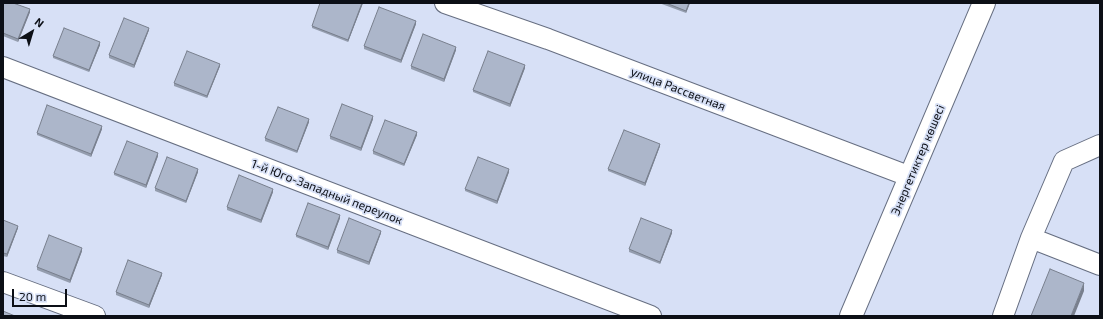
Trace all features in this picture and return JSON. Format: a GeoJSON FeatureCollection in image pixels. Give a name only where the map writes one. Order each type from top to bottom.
{"type":"FeatureCollection","features":[{"type":"Feature","properties":{"kind":"main road","name":"Энергетиктер көшесі"},"geometry":{"type":"LineString","coordinates":[[852,316],[984,3]]}},
{"type":"Feature","properties":{"kind":"street","name":"улица Рассветная"},"geometry":{"type":"LineString","coordinates":[[445,3],[548,39],[911,177]]}},
{"type":"Feature","properties":{"kind":"street","name":"1-й Юго-Западный переулок"},"geometry":{"type":"LineString","coordinates":[[3,68],[651,316]]}},
{"type":"Feature","properties":{"kind":"street"},"geometry":{"type":"LineString","coordinates":[[1003,316],[1031,238],[1064,161],[1100,145]]}},
{"type":"Feature","properties":{"kind":"street"},"geometry":{"type":"LineString","coordinates":[[1031,238],[1100,265]]}},
{"type":"Feature","properties":{"kind":"street"},"geometry":{"type":"LineString","coordinates":[[3,282],[95,316]]}},
{"type":"Feature","properties":{"kind":"building"},"geometry":{"type":"Polygon","coordinates":[[[3,3],[13,3],[30,9],[18,39],[3,33],[3,3]]]}},
{"type":"Feature","properties":{"kind":"building"},"geometry":{"type":"Polygon","coordinates":[[[320,3],[362,3],[348,40],[312,26],[320,3]]]}},
{"type":"Feature","properties":{"kind":"building"},"geometry":{"type":"Polygon","coordinates":[[[666,3],[689,3],[686,11],[666,3]]]}},
{"type":"Feature","properties":{"kind":"building"},"geometry":{"type":"Polygon","coordinates":[[[379,7],[416,21],[401,60],[364,46],[379,7]]]}},
{"type":"Feature","properties":{"kind":"building"},"geometry":{"type":"Polygon","coordinates":[[[124,18],[149,28],[134,65],[109,55],[124,18]]]}},
{"type":"Feature","properties":{"kind":"building"},"geometry":{"type":"Polygon","coordinates":[[[64,28],[100,42],[89,70],[53,56],[64,28]]]}},
{"type":"Feature","properties":{"kind":"building"},"geometry":{"type":"Polygon","coordinates":[[[423,34],[456,47],[444,79],[411,66],[423,34]]]}},
{"type":"Feature","properties":{"kind":"building"},"geometry":{"type":"Polygon","coordinates":[[[187,51],[220,64],[207,96],[174,83],[187,51]]]}},
{"type":"Feature","properties":{"kind":"building"},"geometry":{"type":"Polygon","coordinates":[[[488,51],[525,65],[510,104],[473,90],[488,51]]]}},
{"type":"Feature","properties":{"kind":"building"},"geometry":{"type":"Polygon","coordinates":[[[342,104],[373,116],[361,148],[330,136],[342,104]]]}},
{"type":"Feature","properties":{"kind":"building"},"geometry":{"type":"Polygon","coordinates":[[[47,105],[102,126],[91,154],[37,133],[47,105]]]}},
{"type":"Feature","properties":{"kind":"building"},"geometry":{"type":"Polygon","coordinates":[[[278,107],[309,119],[297,151],[265,138],[278,107]]]}},
{"type":"Feature","properties":{"kind":"building"},"geometry":{"type":"Polygon","coordinates":[[[385,120],[417,132],[404,164],[373,151],[385,120]]]}},
{"type":"Feature","properties":{"kind":"building"},"geometry":{"type":"Polygon","coordinates":[[[624,130],[660,144],[645,183],[608,169],[624,130]]]}},
{"type":"Feature","properties":{"kind":"building"},"geometry":{"type":"Polygon","coordinates":[[[127,141],[158,153],[146,185],[114,173],[127,141]]]}},
{"type":"Feature","properties":{"kind":"building"},"geometry":{"type":"Polygon","coordinates":[[[167,157],[198,169],[186,201],[155,188],[167,157]]]}},
{"type":"Feature","properties":{"kind":"building"},"geometry":{"type":"Polygon","coordinates":[[[478,157],[509,169],[497,201],[465,189],[478,157]]]}},
{"type":"Feature","properties":{"kind":"building"},"geometry":{"type":"Polygon","coordinates":[[[239,175],[273,189],[261,220],[227,207],[239,175]]]}},
{"type":"Feature","properties":{"kind":"building"},"geometry":{"type":"Polygon","coordinates":[[[308,203],[340,215],[328,247],[296,235],[308,203]]]}},
{"type":"Feature","properties":{"kind":"building"},"geometry":{"type":"Polygon","coordinates":[[[349,218],[381,231],[369,262],[337,250],[349,218]]]}},
{"type":"Feature","properties":{"kind":"building"},"geometry":{"type":"Polygon","coordinates":[[[641,218],[672,230],[660,262],[629,249],[641,218]]]}},
{"type":"Feature","properties":{"kind":"building"},"geometry":{"type":"Polygon","coordinates":[[[3,220],[18,226],[7,254],[3,253],[3,220]]]}},
{"type":"Feature","properties":{"kind":"building"},"geometry":{"type":"Polygon","coordinates":[[[49,235],[82,248],[70,280],[37,267],[49,235]]]}},
{"type":"Feature","properties":{"kind":"building"},"geometry":{"type":"Polygon","coordinates":[[[128,260],[162,273],[149,305],[116,292],[128,260]]]}},
{"type":"Feature","properties":{"kind":"building"},"geometry":{"type":"Polygon","coordinates":[[[1050,269],[1084,283],[1071,316],[1031,316],[1050,269]]]}},
{"type":"Feature","properties":{"kind":"building"},"geometry":{"type":"Polygon","coordinates":[[[3,311],[15,316],[3,316],[3,311]]]}}]}
